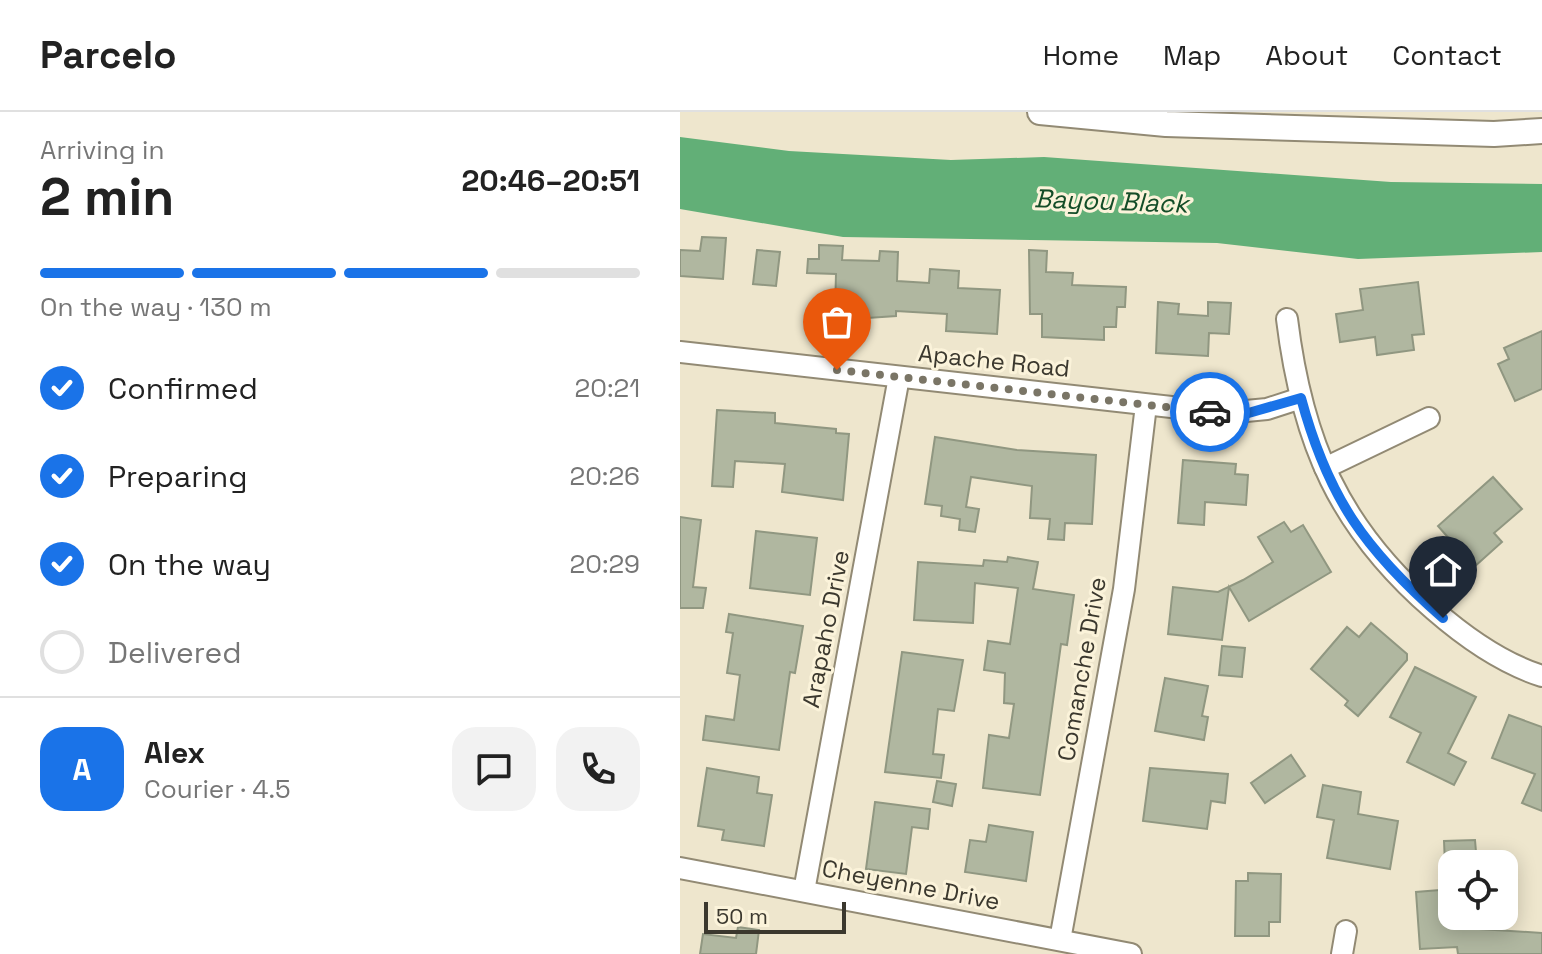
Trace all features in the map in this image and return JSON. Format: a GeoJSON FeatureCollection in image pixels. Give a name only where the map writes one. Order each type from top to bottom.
{"type":"FeatureCollection","features":[{"type":"Feature","properties":{"kind":"main road"},"geometry":{"type":"LineString","coordinates":[[1040,112],[1166,124],[1276,120],[1494,134],[1542,131]]}},
{"type":"Feature","properties":{"kind":"street"},"geometry":{"type":"LineString","coordinates":[[1287,319],[1293,369],[1301,398],[1325,468],[1353,522],[1382,562],[1406,586],[1485,650],[1542,676]]}},
{"type":"Feature","properties":{"kind":"street","name":"Apache Road"},"geometry":{"type":"LineString","coordinates":[[680,352],[1245,414],[1301,398]]}},
{"type":"Feature","properties":{"kind":"street","name":"Arapaho Drive"},"geometry":{"type":"LineString","coordinates":[[804,891],[899,377]]}},
{"type":"Feature","properties":{"kind":"street","name":"Comanche Drive"},"geometry":{"type":"LineString","coordinates":[[1060,940],[1124,589],[1146,405]]}},
{"type":"Feature","properties":{"kind":"street"},"geometry":{"type":"LineString","coordinates":[[1325,468],[1429,418]]}},
{"type":"Feature","properties":{"kind":"street","name":"Cheyenne Drive"},"geometry":{"type":"LineString","coordinates":[[680,868],[1131,954]]}},
{"type":"Feature","properties":{"kind":"street"},"geometry":{"type":"LineString","coordinates":[[1342,954],[1346,931]]}},
{"type":"Feature","properties":{"kind":"water","name":"Bayou Black"},"geometry":{"type":"Polygon","coordinates":[[[680,137],[789,151],[951,160],[1044,157],[1391,182],[1542,184],[1542,252],[1358,259],[1217,243],[843,237],[680,209],[680,137]]]}},
{"type":"Feature","properties":{"kind":"building"},"geometry":{"type":"Polygon","coordinates":[[[702,237],[726,238],[723,279],[680,276],[680,250],[700,251],[702,237]]]}},
{"type":"Feature","properties":{"kind":"building"},"geometry":{"type":"Polygon","coordinates":[[[819,245],[843,246],[842,260],[879,261],[880,251],[898,252],[897,281],[929,283],[930,269],[959,271],[958,288],[1000,290],[997,334],[946,331],[947,314],[896,311],[896,316],[853,319],[853,311],[835,310],[836,274],[807,273],[808,259],[819,259],[819,245]]]}},
{"type":"Feature","properties":{"kind":"building"},"geometry":{"type":"Polygon","coordinates":[[[757,250],[780,252],[776,286],[753,284],[757,250]]]}},
{"type":"Feature","properties":{"kind":"building"},"geometry":{"type":"Polygon","coordinates":[[[1029,250],[1047,251],[1046,272],[1073,273],[1072,285],[1126,287],[1125,307],[1117,307],[1116,327],[1104,327],[1104,340],[1042,337],[1042,314],[1030,314],[1029,250]]]}},
{"type":"Feature","properties":{"kind":"building"},"geometry":{"type":"Polygon","coordinates":[[[1418,282],[1424,334],[1412,335],[1414,350],[1377,355],[1375,337],[1340,342],[1336,314],[1363,310],[1360,289],[1418,282]]]}},
{"type":"Feature","properties":{"kind":"building"},"geometry":{"type":"Polygon","coordinates":[[[1158,302],[1179,304],[1178,314],[1208,316],[1208,302],[1231,303],[1229,334],[1209,333],[1208,356],[1156,353],[1158,302]]]}},
{"type":"Feature","properties":{"kind":"building"},"geometry":{"type":"Polygon","coordinates":[[[1542,331],[1542,389],[1515,401],[1498,364],[1509,359],[1504,348],[1542,331]]]}},
{"type":"Feature","properties":{"kind":"building"},"geometry":{"type":"Polygon","coordinates":[[[717,410],[775,413],[775,423],[836,429],[836,433],[849,434],[843,500],[782,492],[785,464],[735,461],[733,487],[712,486],[717,410]]]}},
{"type":"Feature","properties":{"kind":"building"},"geometry":{"type":"Polygon","coordinates":[[[935,437],[1017,450],[1096,455],[1092,524],[1065,523],[1064,540],[1048,539],[1050,519],[1030,518],[1032,486],[971,477],[966,507],[979,509],[975,532],[959,530],[960,519],[941,516],[942,506],[925,504],[935,437]]]}},
{"type":"Feature","properties":{"kind":"building"},"geometry":{"type":"Polygon","coordinates":[[[1183,460],[1236,464],[1235,474],[1248,475],[1246,505],[1205,502],[1204,525],[1178,523],[1183,460]]]}},
{"type":"Feature","properties":{"kind":"building"},"geometry":{"type":"Polygon","coordinates":[[[1493,477],[1522,509],[1494,533],[1502,542],[1474,567],[1438,526],[1493,477]]]}},
{"type":"Feature","properties":{"kind":"building"},"geometry":{"type":"Polygon","coordinates":[[[680,517],[701,520],[693,587],[706,588],[703,608],[680,608],[680,517]]]}},
{"type":"Feature","properties":{"kind":"building"},"geometry":{"type":"Polygon","coordinates":[[[1284,522],[1291,532],[1303,525],[1331,572],[1249,621],[1229,587],[1222,640],[1168,634],[1173,587],[1218,592],[1243,580],[1273,562],[1258,537],[1284,522]]]}},
{"type":"Feature","properties":{"kind":"building"},"geometry":{"type":"Polygon","coordinates":[[[756,531],[817,538],[810,595],[750,588],[756,531]]]}},
{"type":"Feature","properties":{"kind":"building"},"geometry":{"type":"Polygon","coordinates":[[[1008,557],[1038,562],[1033,589],[1074,595],[1067,645],[1061,644],[1040,795],[983,788],[989,735],[1009,738],[1014,704],[1004,703],[1005,673],[984,670],[988,641],[1010,644],[1018,588],[975,583],[973,623],[914,620],[918,562],[983,566],[984,560],[1007,562],[1008,557]]]}},
{"type":"Feature","properties":{"kind":"building"},"geometry":{"type":"Polygon","coordinates":[[[729,614],[803,626],[795,673],[790,672],[779,750],[703,740],[706,716],[734,720],[740,675],[727,673],[733,633],[726,632],[729,614]]]}},
{"type":"Feature","properties":{"kind":"building"},"geometry":{"type":"Polygon","coordinates":[[[1371,623],[1407,654],[1407,660],[1358,716],[1345,705],[1348,701],[1311,669],[1347,627],[1359,637],[1371,623]]]}},
{"type":"Feature","properties":{"kind":"building"},"geometry":{"type":"Polygon","coordinates":[[[1222,646],[1245,648],[1242,677],[1219,675],[1222,646]]]}},
{"type":"Feature","properties":{"kind":"building"},"geometry":{"type":"Polygon","coordinates":[[[902,652],[963,660],[954,711],[938,709],[933,754],[944,755],[941,778],[885,772],[902,652]]]}},
{"type":"Feature","properties":{"kind":"building"},"geometry":{"type":"Polygon","coordinates":[[[1415,667],[1476,697],[1448,753],[1466,762],[1454,785],[1407,762],[1421,733],[1390,717],[1415,667]]]}},
{"type":"Feature","properties":{"kind":"building"},"geometry":{"type":"Polygon","coordinates":[[[1165,678],[1208,686],[1202,716],[1208,717],[1204,740],[1155,731],[1165,678]]]}},
{"type":"Feature","properties":{"kind":"building"},"geometry":{"type":"Polygon","coordinates":[[[1509,715],[1542,727],[1542,811],[1522,803],[1535,774],[1492,758],[1509,715]]]}},
{"type":"Feature","properties":{"kind":"building"},"geometry":{"type":"Polygon","coordinates":[[[1291,755],[1305,776],[1265,803],[1251,783],[1291,755]]]}},
{"type":"Feature","properties":{"kind":"building"},"geometry":{"type":"Polygon","coordinates":[[[707,768],[759,777],[757,793],[772,795],[764,846],[722,840],[724,830],[698,826],[707,768]]]}},
{"type":"Feature","properties":{"kind":"building"},"geometry":{"type":"Polygon","coordinates":[[[1150,768],[1228,774],[1225,803],[1211,801],[1207,829],[1143,821],[1150,768]]]}},
{"type":"Feature","properties":{"kind":"building"},"geometry":{"type":"Polygon","coordinates":[[[937,781],[956,784],[952,806],[933,802],[937,781]]]}},
{"type":"Feature","properties":{"kind":"building"},"geometry":{"type":"Polygon","coordinates":[[[1323,785],[1361,792],[1358,814],[1398,821],[1390,869],[1327,858],[1334,820],[1317,817],[1323,785]]]}},
{"type":"Feature","properties":{"kind":"building"},"geometry":{"type":"Polygon","coordinates":[[[875,802],[930,809],[928,829],[912,827],[906,874],[866,869],[875,802]]]}},
{"type":"Feature","properties":{"kind":"building"},"geometry":{"type":"Polygon","coordinates":[[[989,825],[1033,832],[1026,881],[965,872],[970,840],[986,842],[989,825]]]}},
{"type":"Feature","properties":{"kind":"building"},"geometry":{"type":"Polygon","coordinates":[[[1475,840],[1476,850],[1444,850],[1444,841],[1475,840]]]}},
{"type":"Feature","properties":{"kind":"building"},"geometry":{"type":"Polygon","coordinates":[[[1248,873],[1281,874],[1280,922],[1269,922],[1269,936],[1235,936],[1236,881],[1248,881],[1248,873]]]}},
{"type":"Feature","properties":{"kind":"building"},"geometry":{"type":"Polygon","coordinates":[[[1438,890],[1438,930],[1542,933],[1542,954],[1458,954],[1457,947],[1420,949],[1416,892],[1438,890]]]}},
{"type":"Feature","properties":{"kind":"building"},"geometry":{"type":"Polygon","coordinates":[[[738,927],[759,930],[756,954],[700,954],[703,934],[736,938],[738,927]]]}},
{"type":"Feature","properties":{"kind":"way so far"},"geometry":{"type":"LineString","coordinates":[[837,370],[1210,412]]}},
{"type":"Feature","properties":{"kind":"route"},"geometry":{"type":"LineString","coordinates":[[1210,412],[1245,414],[1301,398],[1313,439],[1339,499],[1353,522],[1382,562],[1443,618]]}}]}
